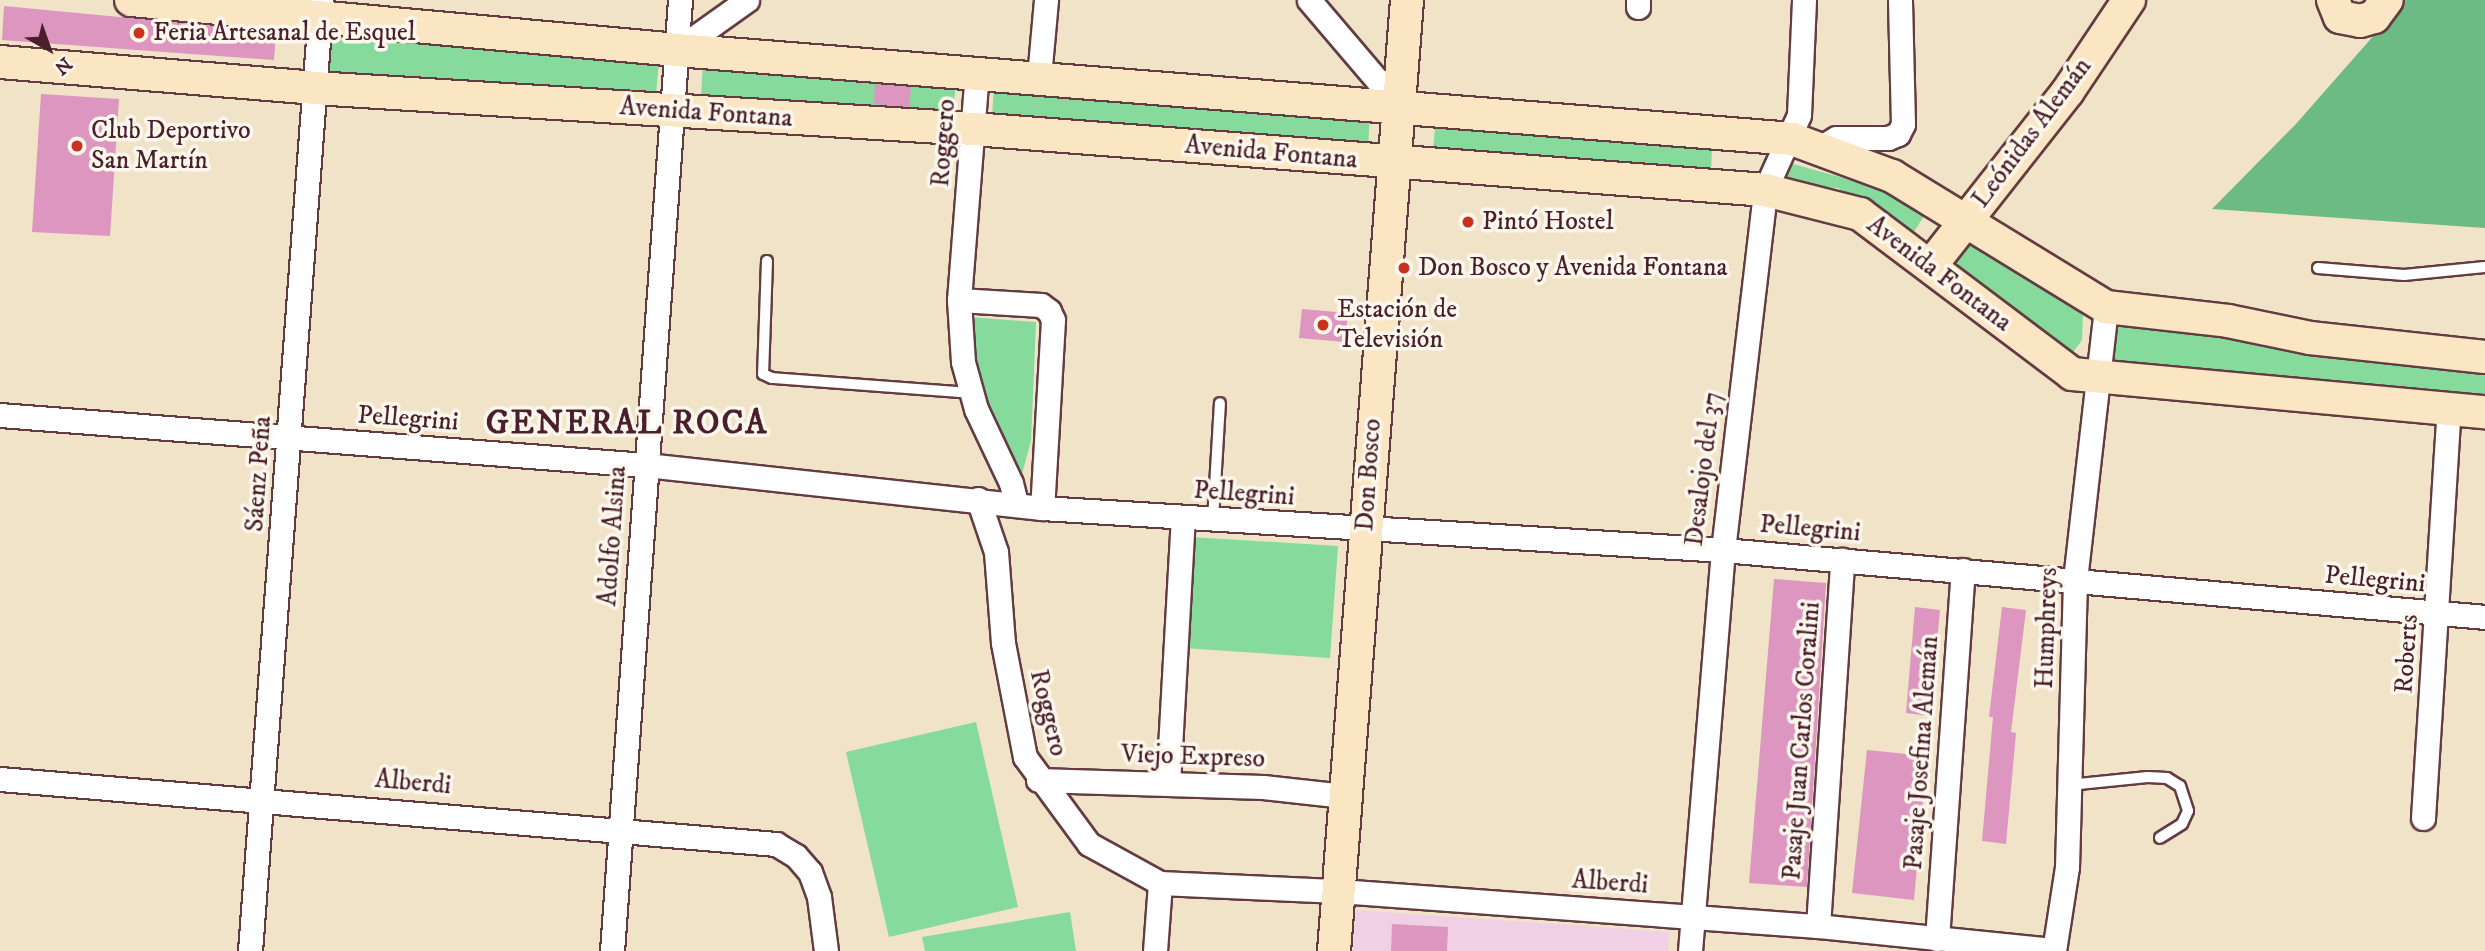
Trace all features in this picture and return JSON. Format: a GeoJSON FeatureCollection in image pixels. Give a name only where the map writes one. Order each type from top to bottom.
{"type":"FeatureCollection","features":[{"type":"Feature","properties":{"kind":"street","name":"Avenida Fontana"},"geometry":{"type":"LineString","coordinates":[[131,0],[321,9],[677,50],[977,71],[1806,143],[1869,165],[1966,220],[2105,307],[2485,357]]}},
{"type":"Feature","properties":{"kind":"street","name":"Adolfo Alsina"},"geometry":{"type":"LineString","coordinates":[[612,951],[680,0]]}},
{"type":"Feature","properties":{"kind":"street"},"geometry":{"type":"LineString","coordinates":[[677,50],[747,0]]}},
{"type":"Feature","properties":{"kind":"street"},"geometry":{"type":"LineString","coordinates":[[1039,77],[1046,0]]}},
{"type":"Feature","properties":{"kind":"street"},"geometry":{"type":"LineString","coordinates":[[1309,0],[1400,107]]}},
{"type":"Feature","properties":{"kind":"street","name":"Don Bosco"},"geometry":{"type":"LineString","coordinates":[[1334,951],[1407,0]]}},
{"type":"Feature","properties":{"kind":"street","name":"Desalojo del 37"},"geometry":{"type":"LineString","coordinates":[[1690,951],[1723,550],[1765,190],[1806,143],[1799,115],[1804,0]]}},
{"type":"Feature","properties":{"kind":"street"},"geometry":{"type":"LineString","coordinates":[[1806,143],[1836,138],[1888,138],[1898,134],[1903,124],[1900,0]]}},
{"type":"Feature","properties":{"kind":"street","name":"Leónidas Alemán"},"geometry":{"type":"LineString","coordinates":[[1932,264],[2068,91],[2129,0]]}},
{"type":"Feature","properties":{"kind":"street"},"geometry":{"type":"LineString","coordinates":[[2333,0],[2340,17],[2360,21],[2374,18],[2387,0]]}},
{"type":"Feature","properties":{"kind":"street","name":"Sáenz Peña"},"geometry":{"type":"LineString","coordinates":[[250,951],[321,9]]}},
{"type":"Feature","properties":{"kind":"street","name":"Avenida Fontana"},"geometry":{"type":"LineString","coordinates":[[0,62],[314,88],[973,129],[1765,190],[1860,214],[1932,264],[2056,367],[2071,374],[2485,412]]}},
{"type":"Feature","properties":{"kind":"street","name":"Roggero"},"geometry":{"type":"LineString","coordinates":[[977,71],[959,300],[963,362],[971,393],[1016,503]]}},
{"type":"Feature","properties":{"kind":"street"},"geometry":{"type":"LineString","coordinates":[[959,300],[1041,305],[1049,311],[1053,320],[1042,508]]}},
{"type":"Feature","properties":{"kind":"street","name":"Humphreys"},"geometry":{"type":"LineString","coordinates":[[2054,950],[2067,867],[2076,580],[2105,307]]}},
{"type":"Feature","properties":{"kind":"street","name":"Roberts"},"geometry":{"type":"LineString","coordinates":[[2423,818],[2449,410]]}},
{"type":"Feature","properties":{"kind":"street","name":"Pellegrini"},"geometry":{"type":"LineString","coordinates":[[0,415],[646,465],[1016,503],[1042,508],[1723,550],[2485,617]]}},
{"type":"Feature","properties":{"kind":"street","name":"Roggero"},"geometry":{"type":"LineString","coordinates":[[978,499],[996,552],[1003,643],[1017,728],[1038,780],[1089,844],[1160,883]]}},
{"type":"Feature","properties":{"kind":"street"},"geometry":{"type":"LineString","coordinates":[[1168,784],[1183,518]]}},
{"type":"Feature","properties":{"kind":"street","name":"Pasaje Juan Carlos Coralini"},"geometry":{"type":"LineString","coordinates":[[1818,926],[1842,560]]}},
{"type":"Feature","properties":{"kind":"street","name":"Pasaje Josefina Alemán"},"geometry":{"type":"LineString","coordinates":[[1937,939],[1963,570]]}},
{"type":"Feature","properties":{"kind":"street","name":"Alberdi"},"geometry":{"type":"LineString","coordinates":[[0,779],[263,798],[776,844],[796,856],[810,872],[819,897],[826,951]]}},
{"type":"Feature","properties":{"kind":"street","name":"Viejo Expreso"},"geometry":{"type":"LineString","coordinates":[[1038,780],[1263,787],[1345,796]]}},
{"type":"Feature","properties":{"kind":"street"},"geometry":{"type":"LineString","coordinates":[[1155,951],[1160,883]]}},
{"type":"Feature","properties":{"kind":"street","name":"Alberdi"},"geometry":{"type":"LineString","coordinates":[[1160,883],[1339,891],[1818,926],[1878,942],[1937,939],[2054,950]]}},
{"type":"Feature","properties":{"kind":"lane"},"geometry":{"type":"LineString","coordinates":[[767,261],[763,373],[772,378],[971,393]]}},
{"type":"Feature","properties":{"kind":"lane"},"geometry":{"type":"LineString","coordinates":[[2318,268],[2404,275],[2485,267]]}},
{"type":"Feature","properties":{"kind":"lane"},"geometry":{"type":"LineString","coordinates":[[1213,520],[1220,403]]}},
{"type":"Feature","properties":{"kind":"lane"},"geometry":{"type":"LineString","coordinates":[[2069,785],[2167,778],[2180,786],[2188,811],[2182,824],[2160,838]]}},
{"type":"Feature","properties":{"kind":"shaded area"},"geometry":{"type":"Polygon","coordinates":[[[1356,910],[1669,932],[1668,951],[1353,951],[1356,910]]]}},
{"type":"Feature","properties":{"kind":"green space"},"geometry":{"type":"Polygon","coordinates":[[[2405,0],[2485,0],[2485,228],[2212,209],[2295,125],[2405,0]]]}},
{"type":"Feature","properties":{"kind":"green space"},"geometry":{"type":"Polygon","coordinates":[[[331,38],[659,61],[656,95],[329,72],[331,38]]]}},
{"type":"Feature","properties":{"kind":"green space"},"geometry":{"type":"Polygon","coordinates":[[[703,63],[956,81],[953,115],[701,97],[703,63]]]}},
{"type":"Feature","properties":{"kind":"green space"},"geometry":{"type":"Polygon","coordinates":[[[994,85],[1370,114],[1368,148],[992,119],[994,85]]]}},
{"type":"Feature","properties":{"kind":"green space"},"geometry":{"type":"Polygon","coordinates":[[[1435,128],[1712,148],[1711,171],[1433,151],[1435,128]]]}},
{"type":"Feature","properties":{"kind":"green space"},"geometry":{"type":"Polygon","coordinates":[[[1790,163],[1882,189],[1924,216],[1910,238],[1838,188],[1784,183],[1790,163]]]}},
{"type":"Feature","properties":{"kind":"green space"},"geometry":{"type":"Polygon","coordinates":[[[1971,241],[2074,299],[2083,315],[2082,340],[2071,355],[1951,270],[1971,241]]]}},
{"type":"Feature","properties":{"kind":"green space"},"geometry":{"type":"Polygon","coordinates":[[[969,317],[1036,322],[1031,441],[1020,481],[980,391],[969,317]]]}},
{"type":"Feature","properties":{"kind":"green space"},"geometry":{"type":"Polygon","coordinates":[[[2114,318],[2485,370],[2485,401],[2108,367],[2114,318]]]}},
{"type":"Feature","properties":{"kind":"green space"},"geometry":{"type":"Polygon","coordinates":[[[1191,537],[1338,546],[1330,658],[1184,648],[1191,537]]]}},
{"type":"Feature","properties":{"kind":"green space"},"geometry":{"type":"Polygon","coordinates":[[[976,722],[1018,907],[889,937],[846,752],[976,722]]]}},
{"type":"Feature","properties":{"kind":"green space"},"geometry":{"type":"Polygon","coordinates":[[[1070,912],[1076,951],[925,951],[922,937],[1070,912]]]}},
{"type":"Feature","properties":{"kind":"building","name":"Feria Artesanal de Esquel"},"geometry":{"type":"Polygon","coordinates":[[[4,6],[276,32],[274,60],[2,40],[4,6]]]}},
{"type":"Feature","properties":{"kind":"building"},"geometry":{"type":"Polygon","coordinates":[[[875,84],[911,87],[909,107],[874,104],[875,84]]]}},
{"type":"Feature","properties":{"kind":"building","name":"Club Deportivo San Martín"},"geometry":{"type":"Polygon","coordinates":[[[41,94],[119,99],[110,236],[32,232],[41,94]]]}},
{"type":"Feature","properties":{"kind":"building","name":"Estación de Televisión"},"geometry":{"type":"Polygon","coordinates":[[[1302,309],[1348,313],[1345,342],[1299,338],[1302,309]]]}},
{"type":"Feature","properties":{"kind":"building"},"geometry":{"type":"Polygon","coordinates":[[[1774,579],[1826,583],[1807,887],[1749,883],[1774,579]]]}},
{"type":"Feature","properties":{"kind":"building"},"geometry":{"type":"Polygon","coordinates":[[[1915,607],[1940,610],[1930,716],[1906,713],[1915,607]]]}},
{"type":"Feature","properties":{"kind":"building"},"geometry":{"type":"Polygon","coordinates":[[[2002,607],[2026,610],[2011,732],[2016,733],[2006,844],[1982,841],[1993,717],[1989,717],[2002,607]]]}},
{"type":"Feature","properties":{"kind":"building"},"geometry":{"type":"Polygon","coordinates":[[[1867,750],[1927,756],[1914,900],[1852,893],[1867,750]]]}},
{"type":"Feature","properties":{"kind":"building"},"geometry":{"type":"Polygon","coordinates":[[[1392,924],[1448,927],[1447,951],[1391,951],[1392,924]]]}},
{"type":"Feature","properties":{"kind":"place","name":"Feria Artesanal de Esquel"},"geometry":{"type":"Point","coordinates":[139,33]}},
{"type":"Feature","properties":{"kind":"place","name":"Club Deportivo San Martín"},"geometry":{"type":"Point","coordinates":[77,146]}},
{"type":"Feature","properties":{"kind":"place","name":"Pintó Hostel"},"geometry":{"type":"Point","coordinates":[1468,222]}},
{"type":"Feature","properties":{"kind":"place","name":"Don Bosco y Avenida Fontana"},"geometry":{"type":"Point","coordinates":[1404,268]}},
{"type":"Feature","properties":{"kind":"place","name":"Estación de Televisión"},"geometry":{"type":"Point","coordinates":[1323,325]}},
{"type":"Feature","properties":{"kind":"district","name":"GENERAL ROCA"},"geometry":{"type":"Point","coordinates":[627,424]}}]}
